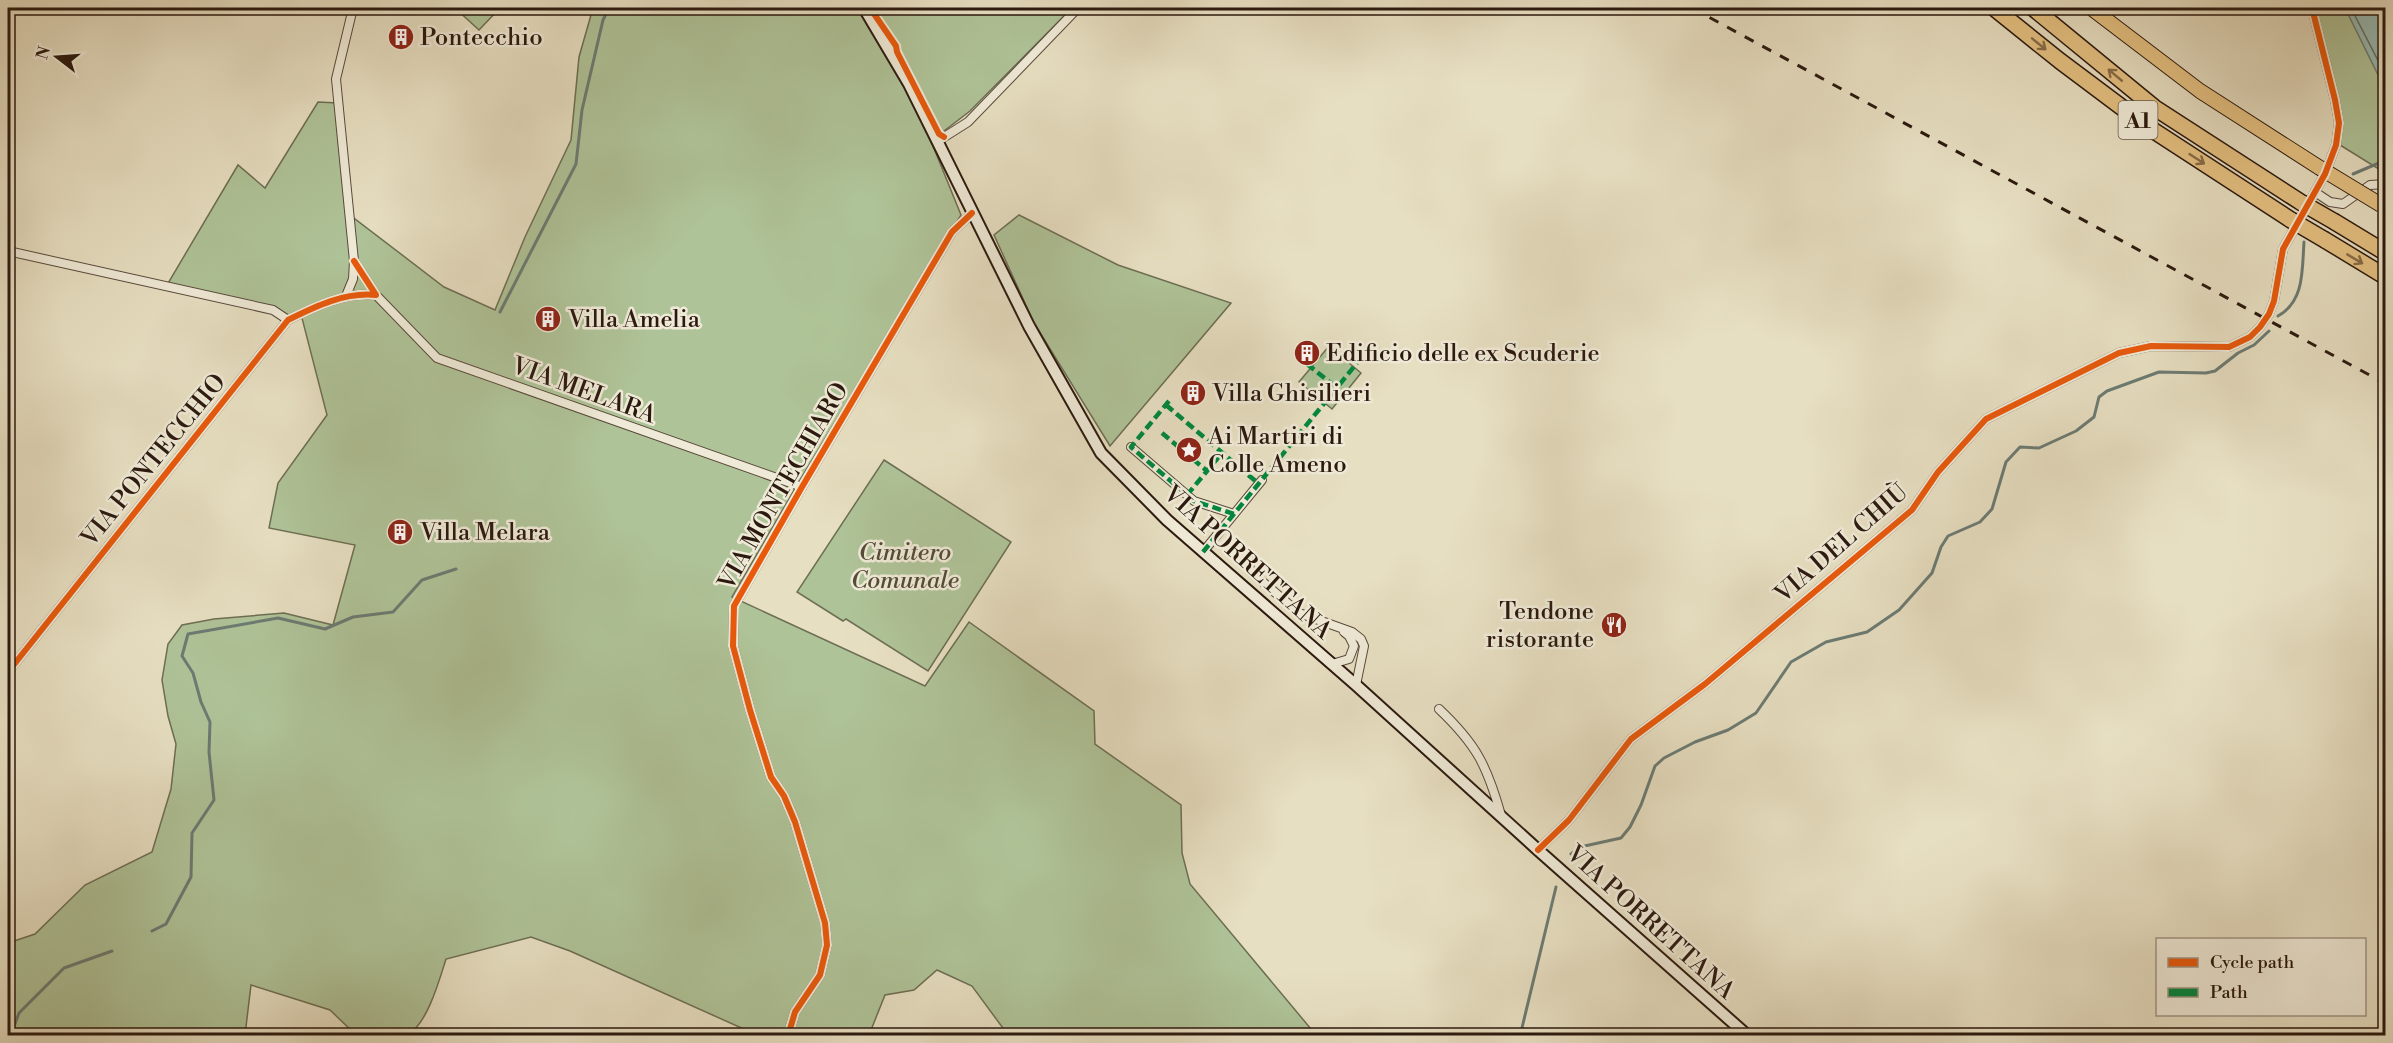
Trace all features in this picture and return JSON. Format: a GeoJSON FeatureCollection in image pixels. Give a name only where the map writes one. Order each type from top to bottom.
{"type":"FeatureCollection","features":[{"type":"Feature","properties":{"kind":"highway","name":"A1"},"geometry":{"type":"LineString","coordinates":[[1994,8],[2148,128],[2385,277]]}},
{"type":"Feature","properties":{"kind":"highway","name":"A1"},"geometry":{"type":"LineString","coordinates":[[2033,8],[2155,108],[2301,203],[2385,253]]}},
{"type":"Feature","properties":{"kind":"highway"},"geometry":{"type":"LineString","coordinates":[[2091,8],[2200,91],[2383,206]]}},
{"type":"Feature","properties":{"kind":"main road","name":"VIA PORRETTANA"},"geometry":{"type":"LineString","coordinates":[[864,8],[886,41],[1029,326],[1101,453],[1160,513],[1203,552],[1356,685],[1501,817],[1748,1035]]}},
{"type":"Feature","properties":{"kind":"street"},"geometry":{"type":"LineString","coordinates":[[346,296],[352,279],[354,261],[336,79],[353,8]]}},
{"type":"Feature","properties":{"kind":"street"},"geometry":{"type":"LineString","coordinates":[[938,141],[968,122],[1078,8]]}},
{"type":"Feature","properties":{"kind":"street","name":"VIA DEL CHIÙ"},"geometry":{"type":"LineString","coordinates":[[1538,850],[1569,820],[1631,739],[1706,684],[1912,510],[1938,472],[1986,419],[2128,350],[2151,346],[2221,348],[2250,337],[2269,314],[2274,301],[2283,249],[2332,159],[2336,145],[2339,123],[2335,100],[2312,8]]}},
{"type":"Feature","properties":{"kind":"street"},"geometry":{"type":"LineString","coordinates":[[2315,192],[2330,202],[2343,204],[2370,185],[2385,184]]}},
{"type":"Feature","properties":{"kind":"street","name":"VIA MONTECHIARO"},"geometry":{"type":"LineString","coordinates":[[788,1035],[795,1012],[820,975],[827,945],[825,923],[795,822],[784,796],[771,777],[750,710],[734,646],[734,606],[801,487],[952,232],[972,213]]}},
{"type":"Feature","properties":{"kind":"street"},"geometry":{"type":"LineString","coordinates":[[8,251],[273,310],[288,320]]}},
{"type":"Feature","properties":{"kind":"street","name":"VIA MELARA"},"geometry":{"type":"LineString","coordinates":[[354,261],[376,295],[437,358],[801,487]]}},
{"type":"Feature","properties":{"kind":"street"},"geometry":{"type":"LineString","coordinates":[[346,296],[362,293],[376,295]]}},
{"type":"Feature","properties":{"kind":"street","name":"VIA PONTECCHIO"},"geometry":{"type":"LineString","coordinates":[[8,672],[288,320],[346,296]]}},
{"type":"Feature","properties":{"kind":"street"},"geometry":{"type":"LineString","coordinates":[[1131,447],[1194,501],[1234,514]]}},
{"type":"Feature","properties":{"kind":"street"},"geometry":{"type":"LineString","coordinates":[[1203,552],[1262,480]]}},
{"type":"Feature","properties":{"kind":"street"},"geometry":{"type":"LineString","coordinates":[[1249,560],[1250,571],[1299,613],[1352,632],[1361,639],[1364,646],[1356,685]]}},
{"type":"Feature","properties":{"kind":"street"},"geometry":{"type":"LineString","coordinates":[[1336,626],[1349,636],[1354,646],[1342,673]]}},
{"type":"Feature","properties":{"kind":"street"},"geometry":{"type":"LineString","coordinates":[[1332,664],[1349,659]]}},
{"type":"Feature","properties":{"kind":"street"},"geometry":{"type":"LineString","coordinates":[[1439,709],[1468,740],[1483,762],[1501,817]]}},
{"type":"Feature","properties":{"kind":"green space"},"geometry":{"type":"Polygon","coordinates":[[[455,8],[496,8],[498,10],[479,30],[455,8]]]}},
{"type":"Feature","properties":{"kind":"green space"},"geometry":{"type":"Polygon","coordinates":[[[593,8],[1072,8],[970,111],[931,141],[961,215],[800,480],[732,597],[925,686],[969,622],[1094,711],[1095,744],[1181,805],[1182,853],[1190,884],[1316,1035],[1008,1035],[972,986],[937,970],[914,990],[885,995],[869,1035],[757,1035],[570,951],[531,937],[446,959],[427,1011],[415,1029],[404,1035],[391,1037],[356,1035],[330,1010],[251,985],[245,1035],[8,1035],[8,943],[35,934],[85,885],[152,852],[171,789],[176,744],[168,716],[162,680],[168,644],[182,625],[214,619],[284,613],[333,625],[355,545],[269,528],[278,483],[327,415],[302,318],[167,285],[238,165],[265,188],[318,102],[338,103],[346,212],[444,287],[495,310],[525,237],[571,140],[579,57],[593,8]]]}},
{"type":"Feature","properties":{"kind":"green space"},"geometry":{"type":"Polygon","coordinates":[[[2314,8],[2385,8],[2385,173],[2340,145],[2340,121],[2314,8]]]}},
{"type":"Feature","properties":{"kind":"green space"},"geometry":{"type":"Polygon","coordinates":[[[1019,215],[1118,265],[1231,303],[1110,446],[1034,323],[994,235],[1019,215]]]}},
{"type":"Feature","properties":{"kind":"green space"},"geometry":{"type":"Polygon","coordinates":[[[1329,346],[1361,373],[1332,409],[1299,382],[1329,346]]]}},
{"type":"Feature","properties":{"kind":"green space","name":"Cimitero Comunale"},"geometry":{"type":"Polygon","coordinates":[[[884,460],[1011,542],[928,671],[846,619],[843,621],[797,592],[884,460]]]}},
{"type":"Feature","properties":{"kind":"water"},"geometry":{"type":"Polygon","coordinates":[[[2345,8],[2385,8],[2385,89],[2345,8]]]}},
{"type":"Feature","properties":{"kind":"waterway"},"geometry":{"type":"LineString","coordinates":[[500,312],[576,164],[582,110],[603,20],[609,8]]}},
{"type":"Feature","properties":{"kind":"waterway"},"geometry":{"type":"LineString","coordinates":[[2353,174],[2386,160]]}},
{"type":"Feature","properties":{"kind":"waterway"},"geometry":{"type":"LineString","coordinates":[[2278,316],[2287,310],[2298,293],[2304,242]]}},
{"type":"Feature","properties":{"kind":"waterway"},"geometry":{"type":"LineString","coordinates":[[1571,854],[1580,847],[1621,838],[1630,827],[1641,805],[1655,766],[1664,758],[1695,742],[1728,730],[1756,713],[1791,662],[1826,642],[1867,632],[1899,610],[1932,573],[1941,547],[1948,536],[1980,522],[1992,509],[2006,462],[2020,447],[2039,448],[2076,431],[2094,417],[2099,397],[2107,391],[2159,372],[2206,373],[2215,371],[2238,353],[2254,345],[2269,331]]}},
{"type":"Feature","properties":{"kind":"waterway"},"geometry":{"type":"LineString","coordinates":[[152,931],[166,924],[191,877],[192,833],[214,800],[209,752],[210,722],[201,702],[193,673],[182,656],[188,634],[278,618],[325,629],[353,617],[393,612],[422,580],[456,569]]}},
{"type":"Feature","properties":{"kind":"waterway"},"geometry":{"type":"LineString","coordinates":[[1520,1036],[1556,887]]}},
{"type":"Feature","properties":{"kind":"waterway"},"geometry":{"type":"LineString","coordinates":[[9,1036],[19,1013],[64,968],[112,951]]}},
{"type":"Feature","properties":{"kind":"railway"},"geometry":{"type":"LineString","coordinates":[[1692,8],[2386,384]]}},
{"type":"Feature","properties":{"kind":"marked path"},"geometry":{"type":"LineString","coordinates":[[1203,552],[1357,363]]}},
{"type":"Feature","properties":{"kind":"marked path"},"geometry":{"type":"LineString","coordinates":[[1307,364],[1337,388]]}},
{"type":"Feature","properties":{"kind":"marked path"},"geometry":{"type":"LineString","coordinates":[[1169,401],[1131,447],[1194,501],[1234,514]]}},
{"type":"Feature","properties":{"kind":"marked path"},"geometry":{"type":"LineString","coordinates":[[1166,405],[1259,484]]}},
{"type":"Feature","properties":{"kind":"marked path"},"geometry":{"type":"LineString","coordinates":[[1162,433],[1207,471]]}},
{"type":"Feature","properties":{"kind":"marked path"},"geometry":{"type":"LineString","coordinates":[[1187,495],[1222,453]]}},
{"type":"Feature","properties":{"kind":"cycle path"},"geometry":{"type":"LineString","coordinates":[[870,8],[896,46],[939,134],[944,137]]}},
{"type":"Feature","properties":{"kind":"cycle path"},"geometry":{"type":"LineString","coordinates":[[1538,850],[1569,820],[1631,739],[1705,684],[1912,510],[1938,472],[1986,419],[2119,353],[2151,346],[2229,347],[2250,337],[2260,327],[2274,301],[2283,249],[2325,174],[2336,145],[2339,123],[2335,100],[2312,8]]}},
{"type":"Feature","properties":{"kind":"cycle path"},"geometry":{"type":"LineString","coordinates":[[788,1036],[795,1012],[820,975],[827,945],[825,923],[795,822],[784,796],[771,777],[750,710],[733,646],[734,606],[952,232],[972,213]]}},
{"type":"Feature","properties":{"kind":"cycle path"},"geometry":{"type":"LineString","coordinates":[[8,672],[288,320],[320,305],[342,298],[376,295],[354,261]]}},
{"type":"Feature","properties":{"kind":"place","name":"Pontecchio"},"geometry":{"type":"Point","coordinates":[401,37]}},
{"type":"Feature","properties":{"kind":"place","name":"Villa Amelia"},"geometry":{"type":"Point","coordinates":[548,319]}},
{"type":"Feature","properties":{"kind":"place","name":"Edificio delle ex Scuderie"},"geometry":{"type":"Point","coordinates":[1307,353]}},
{"type":"Feature","properties":{"kind":"place","name":"Villa Ghisilieri"},"geometry":{"type":"Point","coordinates":[1193,393]}},
{"type":"Feature","properties":{"kind":"place","name":"Ai Martiri di Colle Ameno"},"geometry":{"type":"Point","coordinates":[1189,450]}},
{"type":"Feature","properties":{"kind":"place","name":"Villa Melara"},"geometry":{"type":"Point","coordinates":[400,532]}},
{"type":"Feature","properties":{"kind":"place","name":"Tendone ristorante"},"geometry":{"type":"Point","coordinates":[1614,625]}}]}
